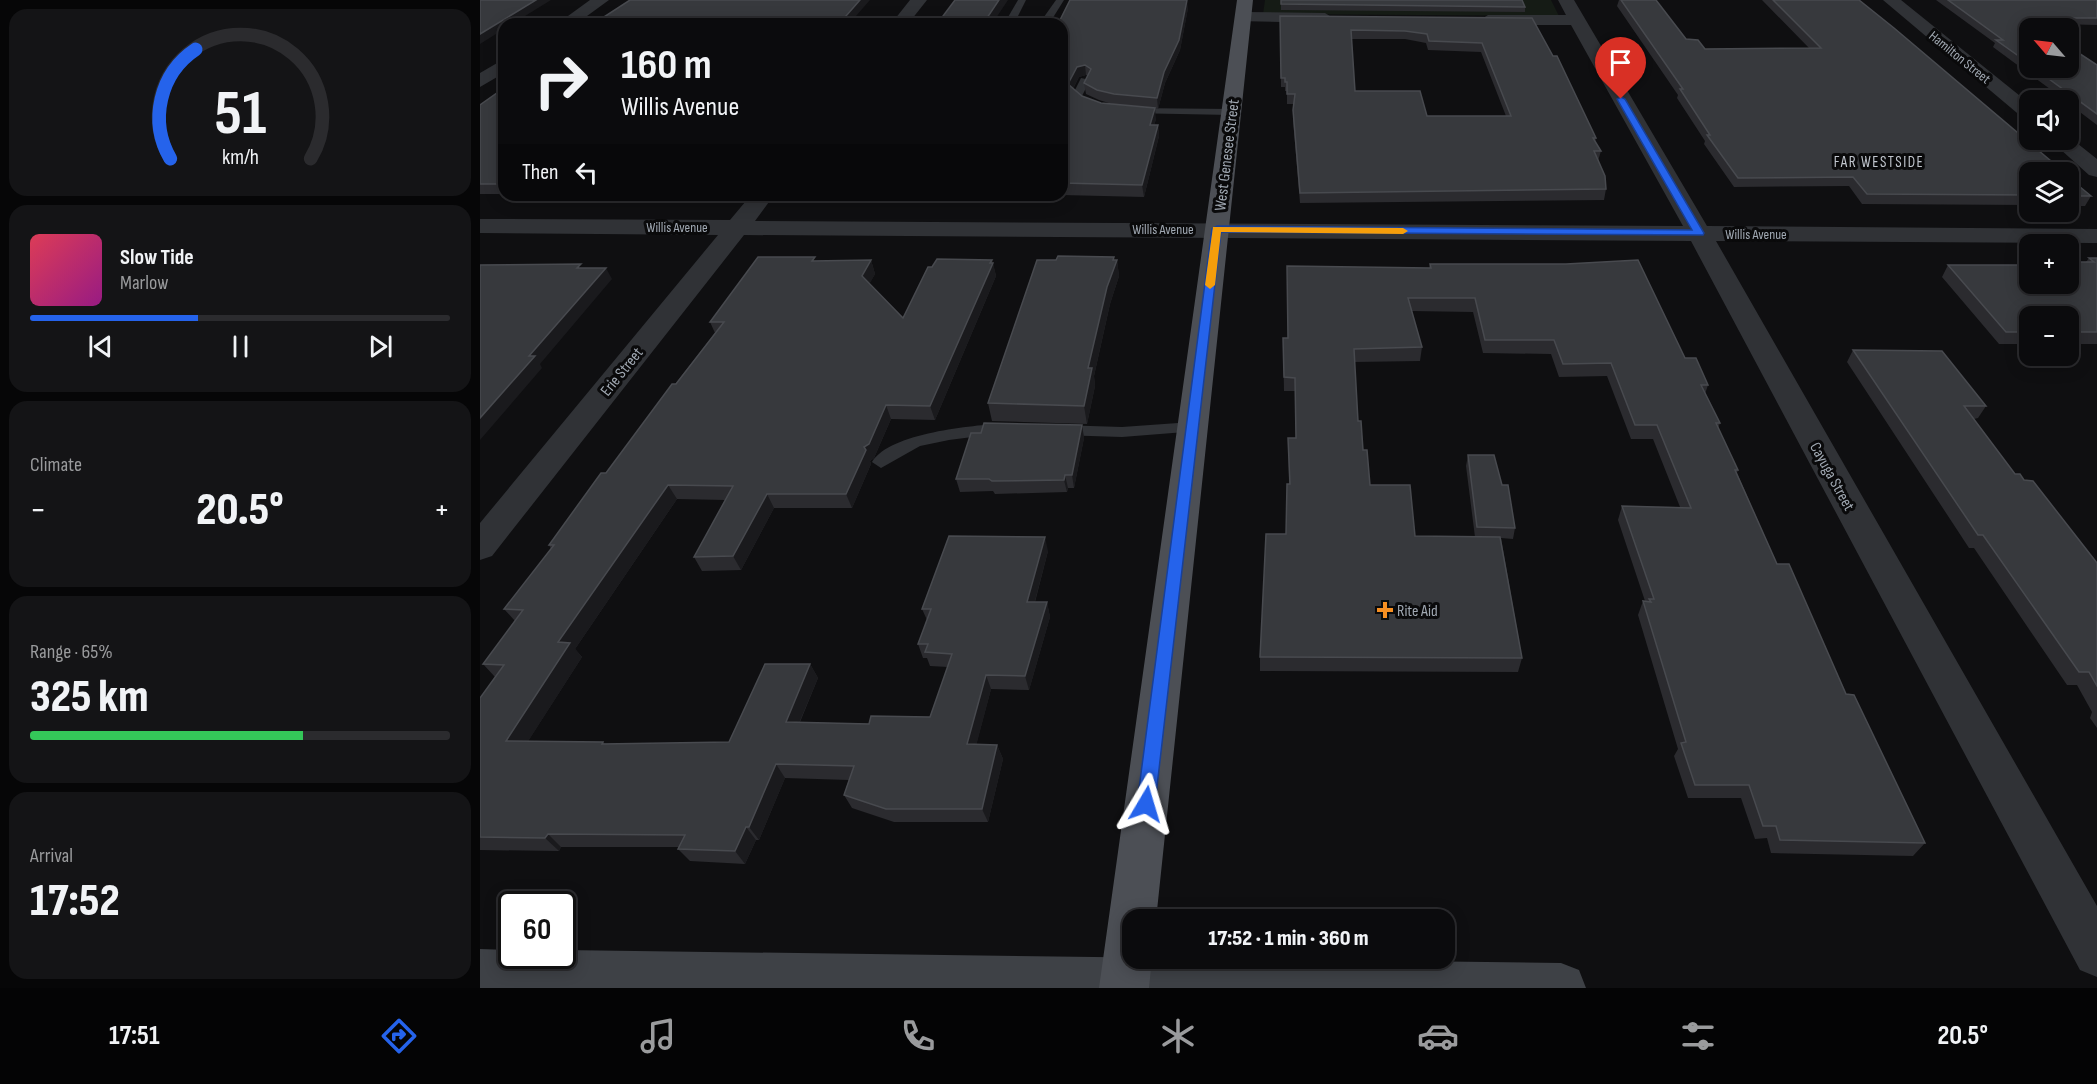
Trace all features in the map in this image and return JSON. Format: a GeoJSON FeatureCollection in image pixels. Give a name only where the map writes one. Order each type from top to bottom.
{"type":"FeatureCollection","features":[{"type":"Feature","properties":{"kind":"main road","name":"West Genesee Street"},"geometry":{"type":"LineString","coordinates":[[1124,985],[1244,9]]}},
{"type":"Feature","properties":{"kind":"street"},"geometry":{"type":"LineString","coordinates":[[574,18],[601,0]]}},
{"type":"Feature","properties":{"kind":"street"},"geometry":{"type":"LineString","coordinates":[[904,18],[919,0]]}},
{"type":"Feature","properties":{"kind":"street","name":"Hamilton Street"},"geometry":{"type":"LineString","coordinates":[[1891,0],[2019,105]]}},
{"type":"Feature","properties":{"kind":"street"},"geometry":{"type":"LineString","coordinates":[[1244,9],[1339,18]]}},
{"type":"Feature","properties":{"kind":"street"},"geometry":{"type":"LineString","coordinates":[[1470,19],[1572,10]]}},
{"type":"Feature","properties":{"kind":"street","name":"Cayuga Street"},"geometry":{"type":"LineString","coordinates":[[1572,10],[1699,233],[2097,953]]}},
{"type":"Feature","properties":{"kind":"street"},"geometry":{"type":"LineString","coordinates":[[480,81],[498,69]]}},
{"type":"Feature","properties":{"kind":"street"},"geometry":{"type":"LineString","coordinates":[[2072,150],[2097,170]]}},
{"type":"Feature","properties":{"kind":"street","name":"Erie Street"},"geometry":{"type":"LineString","coordinates":[[480,547],[758,201]]}},
{"type":"Feature","properties":{"kind":"street","name":"Willis Avenue"},"geometry":{"type":"LineString","coordinates":[[480,226],[1217,229],[2097,237]]}},
{"type":"Feature","properties":{"kind":"street"},"geometry":{"type":"LineString","coordinates":[[480,974],[1124,985],[1561,988]]}},
{"type":"Feature","properties":{"kind":"lane"},"geometry":{"type":"LineString","coordinates":[[1012,18],[1022,0]]}},
{"type":"Feature","properties":{"kind":"lane"},"geometry":{"type":"LineString","coordinates":[[1048,18],[1059,0]]}},
{"type":"Feature","properties":{"kind":"lane"},"geometry":{"type":"LineString","coordinates":[[1085,80],[1077,96],[1081,100],[1115,110],[1231,112]]}},
{"type":"Feature","properties":{"kind":"lane"},"geometry":{"type":"LineString","coordinates":[[1044,429],[1122,432],[1192,427]]}},
{"type":"Feature","properties":{"kind":"lane"},"geometry":{"type":"LineString","coordinates":[[881,462],[915,442],[989,428],[1022,429]]}},
{"type":"Feature","properties":{"kind":"shaded area"},"geometry":{"type":"Polygon","coordinates":[[[1265,0],[1551,0],[1559,16],[1263,14],[1265,0]]]}},
{"type":"Feature","properties":{"kind":"building"},"geometry":{"type":"Polygon","coordinates":[[[480,0],[536,0],[506,18],[498,18],[498,23],[480,34],[480,0]]]}},
{"type":"Feature","properties":{"kind":"building"},"geometry":{"type":"Polygon","coordinates":[[[630,0],[860,0],[844,18],[602,18],[630,0]]]}},
{"type":"Feature","properties":{"kind":"building"},"geometry":{"type":"Polygon","coordinates":[[[955,0],[999,0],[987,18],[942,18],[955,0]]]}},
{"type":"Feature","properties":{"kind":"building"},"geometry":{"type":"Polygon","coordinates":[[[1070,0],[1187,0],[1179,40],[1164,72],[1157,98],[1097,90],[1084,83],[1091,69],[1085,65],[1077,67],[1068,84],[1068,18],[1061,18],[1070,0]]]}},
{"type":"Feature","properties":{"kind":"building"},"geometry":{"type":"Polygon","coordinates":[[[1281,0],[1522,0],[1525,7],[1281,4],[1281,0]]]}},
{"type":"Feature","properties":{"kind":"building"},"geometry":{"type":"Polygon","coordinates":[[[1621,0],[1656,0],[1686,39],[1698,40],[1705,49],[1821,48],[1773,0],[1859,0],[2019,134],[2019,150],[2038,150],[2052,162],[2019,162],[2019,195],[1867,194],[1853,177],[1738,178],[1707,135],[1710,135],[1680,89],[1683,89],[1621,0]]]}},
{"type":"Feature","properties":{"kind":"building"},"geometry":{"type":"Polygon","coordinates":[[[1948,0],[2097,0],[2097,18],[2019,18],[2019,56],[1996,40],[2003,40],[1948,0]]]}},
{"type":"Feature","properties":{"kind":"building"},"geometry":{"type":"Polygon","coordinates":[[[1280,16],[1532,18],[1553,56],[1557,56],[1596,138],[1593,138],[1601,151],[1594,151],[1605,176],[1606,189],[1300,193],[1293,110],[1295,94],[1287,94],[1287,82],[1285,78],[1281,78],[1280,16]],[[1351,30],[1355,91],[1420,91],[1427,116],[1511,116],[1482,43],[1429,41],[1427,34],[1405,31],[1351,30]]]}},
{"type":"Feature","properties":{"kind":"building"},"geometry":{"type":"Polygon","coordinates":[[[2079,53],[2097,65],[2097,114],[2079,101],[2079,90],[2064,90],[2048,78],[2079,78],[2079,53]]]}},
{"type":"Feature","properties":{"kind":"building"},"geometry":{"type":"Polygon","coordinates":[[[1068,84],[1082,96],[1101,103],[1155,108],[1150,125],[1158,125],[1142,185],[1068,183],[1068,84]]]}},
{"type":"Feature","properties":{"kind":"building"},"geometry":{"type":"Polygon","coordinates":[[[498,92],[498,184],[480,184],[480,105],[498,92]]]}},
{"type":"Feature","properties":{"kind":"building"},"geometry":{"type":"Polygon","coordinates":[[[2079,186],[2091,196],[2079,196],[2079,186]]]}},
{"type":"Feature","properties":{"kind":"building"},"geometry":{"type":"Polygon","coordinates":[[[1058,256],[1114,257],[1113,260],[1117,260],[1107,287],[1088,368],[1092,368],[1084,406],[988,403],[1037,260],[1056,260],[1058,256]]]}},
{"type":"Feature","properties":{"kind":"building"},"geometry":{"type":"Polygon","coordinates":[[[758,257],[815,257],[812,261],[871,260],[862,276],[903,318],[928,267],[932,267],[937,259],[992,260],[990,263],[993,263],[930,406],[886,405],[869,444],[864,447],[866,450],[846,494],[767,494],[733,556],[694,557],[733,486],[668,485],[558,642],[570,643],[506,741],[603,742],[602,744],[729,742],[765,664],[810,664],[786,722],[869,724],[871,716],[930,717],[952,654],[925,652],[928,644],[918,644],[931,609],[922,609],[949,536],[1045,537],[1027,602],[1047,602],[1025,676],[986,675],[967,744],[997,745],[982,809],[886,809],[844,795],[854,766],[776,764],[749,827],[746,827],[735,851],[678,849],[685,835],[548,834],[545,838],[480,837],[480,698],[504,665],[483,664],[523,610],[504,609],[554,545],[549,545],[601,473],[606,473],[672,384],[676,384],[724,322],[710,322],[758,257]]]}},
{"type":"Feature","properties":{"kind":"building"},"geometry":{"type":"Polygon","coordinates":[[[2089,258],[2097,258],[2097,332],[2079,332],[2079,306],[2019,306],[2019,332],[2006,332],[1948,265],[2019,265],[2019,294],[2079,294],[2079,262],[2094,262],[2089,258]]]}},
{"type":"Feature","properties":{"kind":"building"},"geometry":{"type":"Polygon","coordinates":[[[1638,260],[1685,358],[1696,358],[1708,385],[1701,385],[1720,423],[1716,423],[1777,564],[1789,564],[1846,694],[1854,695],[1925,843],[1780,840],[1776,826],[1763,826],[1749,785],[1695,785],[1681,743],[1686,742],[1643,601],[1651,602],[1649,599],[1654,599],[1622,506],[1691,508],[1657,425],[1635,425],[1611,363],[1563,364],[1554,340],[1485,340],[1475,298],[1408,298],[1422,347],[1354,349],[1358,421],[1361,421],[1363,450],[1367,450],[1370,485],[1410,485],[1415,536],[1500,537],[1522,658],[1260,657],[1266,534],[1286,534],[1287,484],[1290,484],[1288,438],[1296,438],[1295,378],[1284,377],[1283,338],[1288,338],[1287,266],[1431,268],[1430,264],[1566,264],[1638,260]]]}},
{"type":"Feature","properties":{"kind":"building"},"geometry":{"type":"Polygon","coordinates":[[[581,264],[577,268],[606,268],[529,356],[535,356],[480,418],[480,265],[581,264]]]}},
{"type":"Feature","properties":{"kind":"building"},"geometry":{"type":"Polygon","coordinates":[[[1853,350],[1942,351],[1986,406],[1964,406],[2015,474],[2020,474],[2024,480],[2033,481],[2097,563],[2097,686],[2089,672],[2079,672],[1983,535],[1978,535],[1853,350]]]}},
{"type":"Feature","properties":{"kind":"building"},"geometry":{"type":"Polygon","coordinates":[[[984,423],[1082,425],[1072,475],[1065,475],[1064,480],[956,479],[971,433],[981,433],[984,423]]]}},
{"type":"Feature","properties":{"kind":"building"},"geometry":{"type":"Polygon","coordinates":[[[1468,455],[1494,455],[1502,485],[1508,485],[1515,528],[1477,527],[1468,455]]]}},
{"type":"Feature","properties":{"kind":"slow traffic"},"geometry":{"type":"LineString","coordinates":[[1210,285],[1217,229],[1403,231]]}},
{"type":"Feature","properties":{"kind":"place","name":"Rite Aid"},"geometry":{"type":"Point","coordinates":[1385,610]}},
{"type":"Feature","properties":{"kind":"district","name":"FAR WESTSIDE"},"geometry":{"type":"Point","coordinates":[1879,162]}},
{"type":"Feature","properties":{"kind":"route"},"geometry":{"type":"LineString","coordinates":[[1146,804],[1217,229],[1699,233],[1621,99]]}}]}
